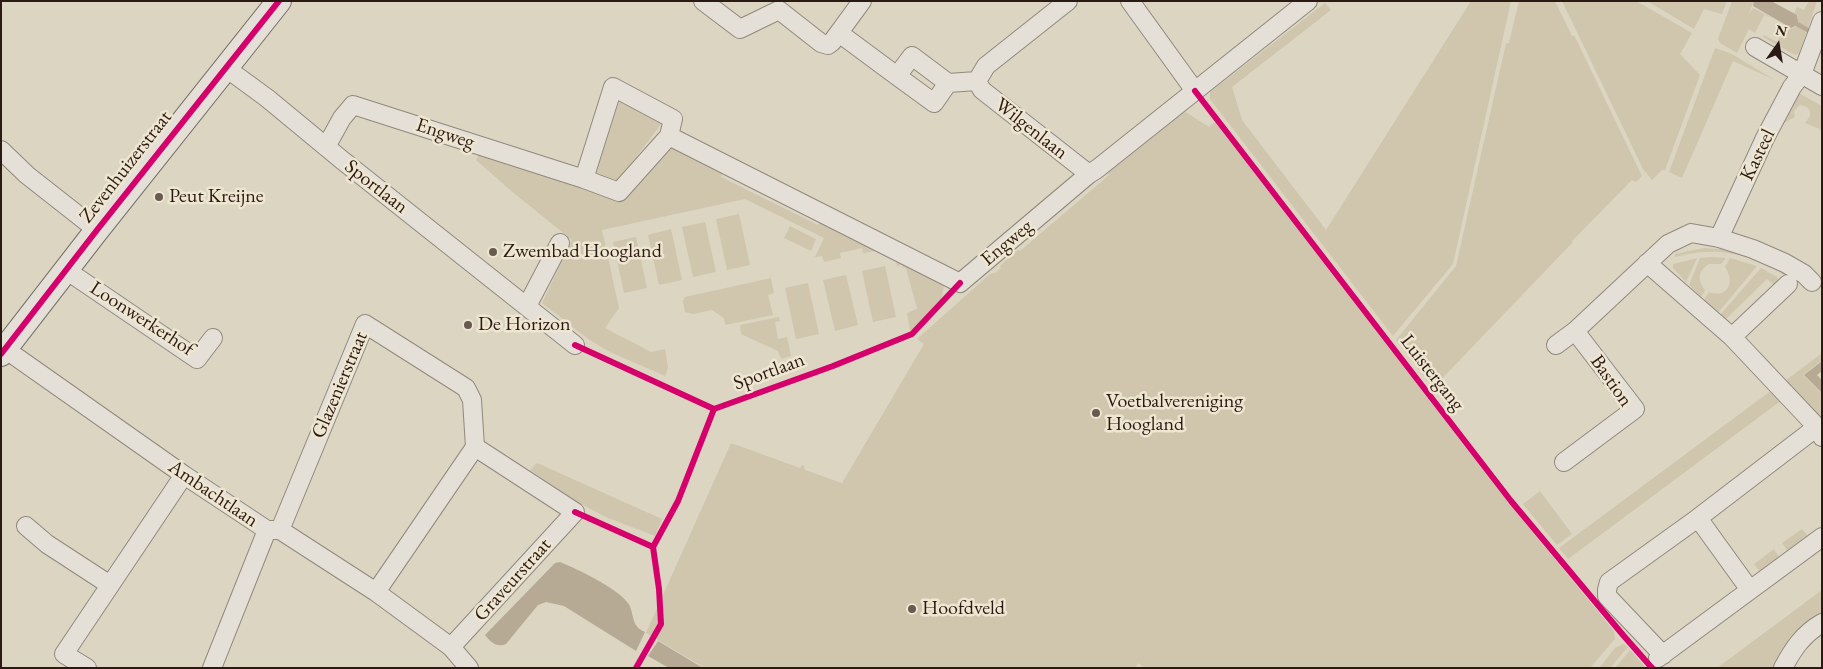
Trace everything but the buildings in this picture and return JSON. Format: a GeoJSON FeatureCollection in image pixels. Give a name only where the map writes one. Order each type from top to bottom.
{"type":"FeatureCollection","features":[{"type":"Feature","properties":{"kind":"street","name":"Zevenhuizerstraat"},"geometry":{"type":"LineString","coordinates":[[3,351],[279,1]]}},
{"type":"Feature","properties":{"kind":"street"},"geometry":{"type":"LineString","coordinates":[[703,1],[740,28],[782,6],[821,43],[828,45],[862,1]]}},
{"type":"Feature","properties":{"kind":"street","name":"Wilgenlaan"},"geometry":{"type":"LineString","coordinates":[[977,81],[986,66],[1068,1]]}},
{"type":"Feature","properties":{"kind":"street"},"geometry":{"type":"LineString","coordinates":[[1130,1],[1195,91]]}},
{"type":"Feature","properties":{"kind":"street","name":"Engweg"},"geometry":{"type":"LineString","coordinates":[[326,146],[342,118],[353,105],[620,192],[669,136],[960,283],[1089,174],[1308,1]]}},
{"type":"Feature","properties":{"kind":"street","name":"Kasteel"},"geometry":{"type":"LineString","coordinates":[[1719,238],[1765,138],[1802,74],[1822,21]]}},
{"type":"Feature","properties":{"kind":"street"},"geometry":{"type":"LineString","coordinates":[[839,33],[897,76],[934,103],[948,83],[912,56],[897,76]]}},
{"type":"Feature","properties":{"kind":"street"},"geometry":{"type":"LineString","coordinates":[[1755,48],[1822,86]]}},
{"type":"Feature","properties":{"kind":"street","name":"Sportlaan"},"geometry":{"type":"LineString","coordinates":[[226,68],[575,345]]}},
{"type":"Feature","properties":{"kind":"street","name":"Wilgenlaan"},"geometry":{"type":"LineString","coordinates":[[948,83],[977,81]]}},
{"type":"Feature","properties":{"kind":"street","name":"Wilgenlaan"},"geometry":{"type":"LineString","coordinates":[[977,81],[982,90],[1089,174]]}},
{"type":"Feature","properties":{"kind":"street"},"geometry":{"type":"LineString","coordinates":[[584,179],[613,87],[673,119],[669,136]]}},
{"type":"Feature","properties":{"kind":"street"},"geometry":{"type":"LineString","coordinates":[[1,150],[27,175],[97,230]]}},
{"type":"Feature","properties":{"kind":"street"},"geometry":{"type":"LineString","coordinates":[[1556,345],[1575,331],[1668,244],[1691,233],[1719,238],[1754,248],[1785,262],[1804,274],[1812,282]]}},
{"type":"Feature","properties":{"kind":"street"},"geometry":{"type":"LineString","coordinates":[[527,306],[560,243]]}},
{"type":"Feature","properties":{"kind":"street"},"geometry":{"type":"LineString","coordinates":[[1647,263],[1732,337],[1819,432],[1609,582],[1607,596],[1661,656],[1822,537]]}},
{"type":"Feature","properties":{"kind":"street","name":"Loonwerkerhof"},"geometry":{"type":"LineString","coordinates":[[66,270],[197,359],[213,338]]}},
{"type":"Feature","properties":{"kind":"street"},"geometry":{"type":"LineString","coordinates":[[1732,337],[1788,284]]}},
{"type":"Feature","properties":{"kind":"street","name":"Glazenierstraat"},"geometry":{"type":"LineString","coordinates":[[273,530],[365,324],[466,388],[472,400],[475,447]]}},
{"type":"Feature","properties":{"kind":"street","name":"Bastion"},"geometry":{"type":"LineString","coordinates":[[1564,462],[1635,409],[1575,331]]}},
{"type":"Feature","properties":{"kind":"street","name":"Ambachtlaan"},"geometry":{"type":"LineString","coordinates":[[3,351],[184,475],[376,592],[451,647],[469,668]]}},
{"type":"Feature","properties":{"kind":"street"},"geometry":{"type":"LineString","coordinates":[[376,592],[475,447]]}},
{"type":"Feature","properties":{"kind":"street","name":"Graveurstraat"},"geometry":{"type":"LineString","coordinates":[[451,647],[575,512],[475,447]]}},
{"type":"Feature","properties":{"kind":"street"},"geometry":{"type":"LineString","coordinates":[[87,668],[64,654],[184,475]]}},
{"type":"Feature","properties":{"kind":"street"},"geometry":{"type":"LineString","coordinates":[[1698,518],[1750,590]]}},
{"type":"Feature","properties":{"kind":"street"},"geometry":{"type":"LineString","coordinates":[[26,526],[47,544],[110,585]]}},
{"type":"Feature","properties":{"kind":"street"},"geometry":{"type":"LineString","coordinates":[[212,668],[273,530]]}},
{"type":"Feature","properties":{"kind":"street"},"geometry":{"type":"LineString","coordinates":[[1783,668],[1794,646],[1822,623]]}},
{"type":"Feature","properties":{"kind":"shaded area"},"geometry":{"type":"Polygon","coordinates":[[[1471,1],[1511,1],[1453,264],[1393,336],[1210,99],[1210,92],[1325,3],[1331,10],[1232,87],[1242,120],[1326,230],[1471,1]]]}},
{"type":"Feature","properties":{"kind":"shaded area"},"geometry":{"type":"Polygon","coordinates":[[[1519,1],[1555,1],[1572,36],[1574,35],[1642,176],[1636,182],[1632,180],[1433,388],[1396,340],[1456,266],[1506,43],[1509,43],[1519,1]]]}},
{"type":"Feature","properties":{"kind":"shaded area"},"geometry":{"type":"Polygon","coordinates":[[[1562,1],[1636,1],[1692,33],[1680,54],[1700,75],[1665,170],[1662,170],[1652,180],[1643,169],[1562,1]]]}},
{"type":"Feature","properties":{"kind":"shaded area"},"geometry":{"type":"Polygon","coordinates":[[[1647,1],[1727,1],[1722,14],[1704,9],[1694,29],[1647,1]]]}},
{"type":"Feature","properties":{"kind":"shaded area"},"geometry":{"type":"Polygon","coordinates":[[[1732,1],[1754,1],[1748,15],[1753,8],[1772,18],[1764,15],[1755,33],[1749,29],[1737,53],[1720,43],[1718,39],[1732,1]]]}},
{"type":"Feature","properties":{"kind":"shaded area"},"geometry":{"type":"Polygon","coordinates":[[[1754,1],[1771,1],[1797,15],[1798,22],[1791,28],[1753,6],[1754,1]]]}},
{"type":"Feature","properties":{"kind":"shaded area"},"geometry":{"type":"Polygon","coordinates":[[[1809,1],[1817,1],[1799,54],[1795,55],[1763,37],[1764,35],[1777,42],[1786,27],[1790,29],[1796,27],[1798,15],[1794,13],[1797,7],[1804,10],[1809,1]]]}},
{"type":"Feature","properties":{"kind":"shaded area"},"geometry":{"type":"Polygon","coordinates":[[[1715,48],[1730,53],[1775,80],[1733,61],[1682,178],[1669,172],[1715,48]]]}},
{"type":"Feature","properties":{"kind":"shaded area"},"geometry":{"type":"Polygon","coordinates":[[[1797,92],[1822,106],[1822,130],[1805,123],[1810,116],[1810,111],[1807,107],[1800,105],[1794,111],[1795,117],[1776,127],[1797,92]]]}},
{"type":"Feature","properties":{"kind":"shaded area"},"geometry":{"type":"Polygon","coordinates":[[[621,96],[665,119],[618,181],[596,173],[621,96]]]}},
{"type":"Feature","properties":{"kind":"shaded area","name":"Voetbalvereniging Hoogland"},"geometry":{"type":"Polygon","coordinates":[[[1184,111],[1209,127],[1215,122],[1511,506],[1614,631],[1615,639],[1590,668],[1145,668],[1138,663],[1135,668],[705,668],[646,633],[731,443],[800,468],[803,464],[805,470],[842,483],[924,344],[917,339],[990,274],[995,273],[1001,268],[1000,266],[1018,250],[1020,251],[1109,175],[1106,171],[1184,111]]]}},
{"type":"Feature","properties":{"kind":"shaded area"},"geometry":{"type":"Polygon","coordinates":[[[675,145],[725,167],[721,177],[818,225],[822,218],[887,249],[863,253],[862,248],[840,253],[841,258],[824,262],[822,256],[815,257],[824,238],[745,199],[602,230],[619,308],[605,328],[651,352],[665,349],[668,368],[665,376],[610,352],[588,339],[542,303],[572,240],[476,160],[480,151],[620,198],[669,148],[675,145]]]}},
{"type":"Feature","properties":{"kind":"shaded area"},"geometry":{"type":"Polygon","coordinates":[[[739,214],[750,265],[727,270],[716,219],[739,214]]]}},
{"type":"Feature","properties":{"kind":"shaded area"},"geometry":{"type":"Polygon","coordinates":[[[705,222],[716,272],[693,277],[682,227],[705,222]]]}},
{"type":"Feature","properties":{"kind":"shaded area"},"geometry":{"type":"Polygon","coordinates":[[[790,226],[816,239],[811,251],[784,238],[790,226]]]}},
{"type":"Feature","properties":{"kind":"shaded area"},"geometry":{"type":"Polygon","coordinates":[[[671,229],[682,280],[659,285],[648,235],[671,229]]]}},
{"type":"Feature","properties":{"kind":"shaded area"},"geometry":{"type":"Polygon","coordinates":[[[636,237],[647,288],[624,293],[613,242],[636,237]]]}},
{"type":"Feature","properties":{"kind":"shaded area"},"geometry":{"type":"Polygon","coordinates":[[[1704,248],[1737,250],[1788,273],[1792,281],[1765,264],[1736,254],[1706,252],[1675,257],[1675,254],[1704,248]]]}},
{"type":"Feature","properties":{"kind":"shaded area"},"geometry":{"type":"Polygon","coordinates":[[[894,252],[936,273],[944,285],[938,308],[930,318],[910,331],[907,313],[917,309],[906,268],[903,268],[902,265],[897,266],[894,252]]]}},
{"type":"Feature","properties":{"kind":"shaded area"},"geometry":{"type":"Polygon","coordinates":[[[1697,258],[1686,282],[1673,268],[1673,264],[1697,258]]]}},
{"type":"Feature","properties":{"kind":"shaded area"},"geometry":{"type":"Polygon","coordinates":[[[1700,258],[1726,258],[1721,264],[1709,264],[1701,273],[1700,279],[1705,290],[1701,297],[1689,285],[1700,258]]]}},
{"type":"Feature","properties":{"kind":"shaded area"},"geometry":{"type":"Polygon","coordinates":[[[1730,258],[1757,266],[1717,314],[1704,300],[1709,292],[1721,293],[1728,287],[1730,278],[1725,267],[1730,258]]]}},
{"type":"Feature","properties":{"kind":"shaded area"},"geometry":{"type":"Polygon","coordinates":[[[885,266],[896,317],[873,322],[862,271],[885,266]]]}},
{"type":"Feature","properties":{"kind":"shaded area"},"geometry":{"type":"Polygon","coordinates":[[[1761,268],[1777,277],[1779,282],[1773,284],[1767,279],[1724,321],[1719,316],[1761,268]]]}},
{"type":"Feature","properties":{"kind":"shaded area"},"geometry":{"type":"Polygon","coordinates":[[[846,275],[858,325],[835,331],[823,280],[846,275]]]}},
{"type":"Feature","properties":{"kind":"shaded area"},"geometry":{"type":"Polygon","coordinates":[[[771,278],[774,293],[768,295],[773,315],[725,325],[724,318],[712,310],[693,314],[685,312],[683,301],[685,297],[771,278]]]}},
{"type":"Feature","properties":{"kind":"shaded area"},"geometry":{"type":"Polygon","coordinates":[[[808,283],[819,334],[796,339],[785,288],[808,283]]]}},
{"type":"Feature","properties":{"kind":"shaded area"},"geometry":{"type":"Polygon","coordinates":[[[779,317],[780,321],[775,322],[778,339],[787,337],[791,356],[781,359],[778,351],[741,334],[740,325],[779,317]]]}},
{"type":"Feature","properties":{"kind":"shaded area"},"geometry":{"type":"Polygon","coordinates":[[[1822,353],[1822,360],[1803,375],[1822,394],[1822,420],[1785,381],[1822,353]]]}},
{"type":"Feature","properties":{"kind":"shaded area"},"geometry":{"type":"Polygon","coordinates":[[[1822,361],[1822,371],[1817,375],[1822,380],[1822,393],[1804,375],[1822,361]]]}},
{"type":"Feature","properties":{"kind":"shaded area"},"geometry":{"type":"Polygon","coordinates":[[[1772,390],[1782,400],[1568,559],[1559,548],[1772,390]]]}},
{"type":"Feature","properties":{"kind":"shaded area"},"geometry":{"type":"Polygon","coordinates":[[[537,463],[662,519],[655,536],[608,518],[579,503],[530,470],[537,463]]]}},
{"type":"Feature","properties":{"kind":"shaded area"},"geometry":{"type":"Polygon","coordinates":[[[1540,491],[1572,534],[1557,545],[1523,504],[1540,491]]]}},
{"type":"Feature","properties":{"kind":"shaded area"},"geometry":{"type":"Polygon","coordinates":[[[1802,529],[1810,539],[1790,554],[1782,543],[1802,529]]]}},
{"type":"Feature","properties":{"kind":"shaded area"},"geometry":{"type":"Polygon","coordinates":[[[1774,549],[1781,560],[1762,575],[1754,564],[1774,549]]]}},
{"type":"Feature","properties":{"kind":"shaded area"},"geometry":{"type":"Polygon","coordinates":[[[560,562],[606,585],[623,597],[630,607],[635,623],[645,632],[636,651],[564,606],[546,602],[538,605],[506,644],[497,645],[485,635],[555,563],[560,562]]]}},
{"type":"Feature","properties":{"kind":"shaded area"},"geometry":{"type":"Polygon","coordinates":[[[1822,590],[1822,617],[1777,668],[1717,668],[1822,590]]]}},
{"type":"Feature","properties":{"kind":"shaded area"},"geometry":{"type":"Polygon","coordinates":[[[658,641],[703,668],[669,668],[648,656],[658,641]]]}},
{"type":"Feature","properties":{"kind":"shaded area"},"geometry":{"type":"Polygon","coordinates":[[[1623,644],[1628,647],[1610,668],[1599,668],[1615,648],[1623,644]]]}},
{"type":"Feature","properties":{"kind":"shaded area"},"geometry":{"type":"Polygon","coordinates":[[[1630,650],[1646,668],[1615,668],[1630,650]]]}},
{"type":"Feature","properties":{"kind":"waterway"},"geometry":{"type":"LineString","coordinates":[[1797,24],[1813,33]]}},
{"type":"Feature","properties":{"kind":"cycle path"},"geometry":{"type":"LineString","coordinates":[[1,354],[279,1]]}},
{"type":"Feature","properties":{"kind":"cycle path","name":"Luistergang"},"geometry":{"type":"LineString","coordinates":[[1195,91],[1511,501],[1652,668]]}},
{"type":"Feature","properties":{"kind":"cycle path"},"geometry":{"type":"LineString","coordinates":[[575,345],[714,409],[833,366],[912,334],[960,283]]}},
{"type":"Feature","properties":{"kind":"cycle path"},"geometry":{"type":"LineString","coordinates":[[636,668],[661,624],[659,589],[653,547],[678,501],[714,409]]}},
{"type":"Feature","properties":{"kind":"cycle path"},"geometry":{"type":"LineString","coordinates":[[575,512],[653,547]]}},
{"type":"Feature","properties":{"kind":"place","name":"Peut Kreijne"},"geometry":{"type":"Point","coordinates":[159,197]}},
{"type":"Feature","properties":{"kind":"place","name":"Zwembad Hoogland"},"geometry":{"type":"Point","coordinates":[493,252]}},
{"type":"Feature","properties":{"kind":"place","name":"De Horizon"},"geometry":{"type":"Point","coordinates":[468,325]}},
{"type":"Feature","properties":{"kind":"place","name":"Voetbalvereniging Hoogland"},"geometry":{"type":"Point","coordinates":[1096,413]}},
{"type":"Feature","properties":{"kind":"place","name":"Hoofdveld"},"geometry":{"type":"Point","coordinates":[912,609]}}]}
